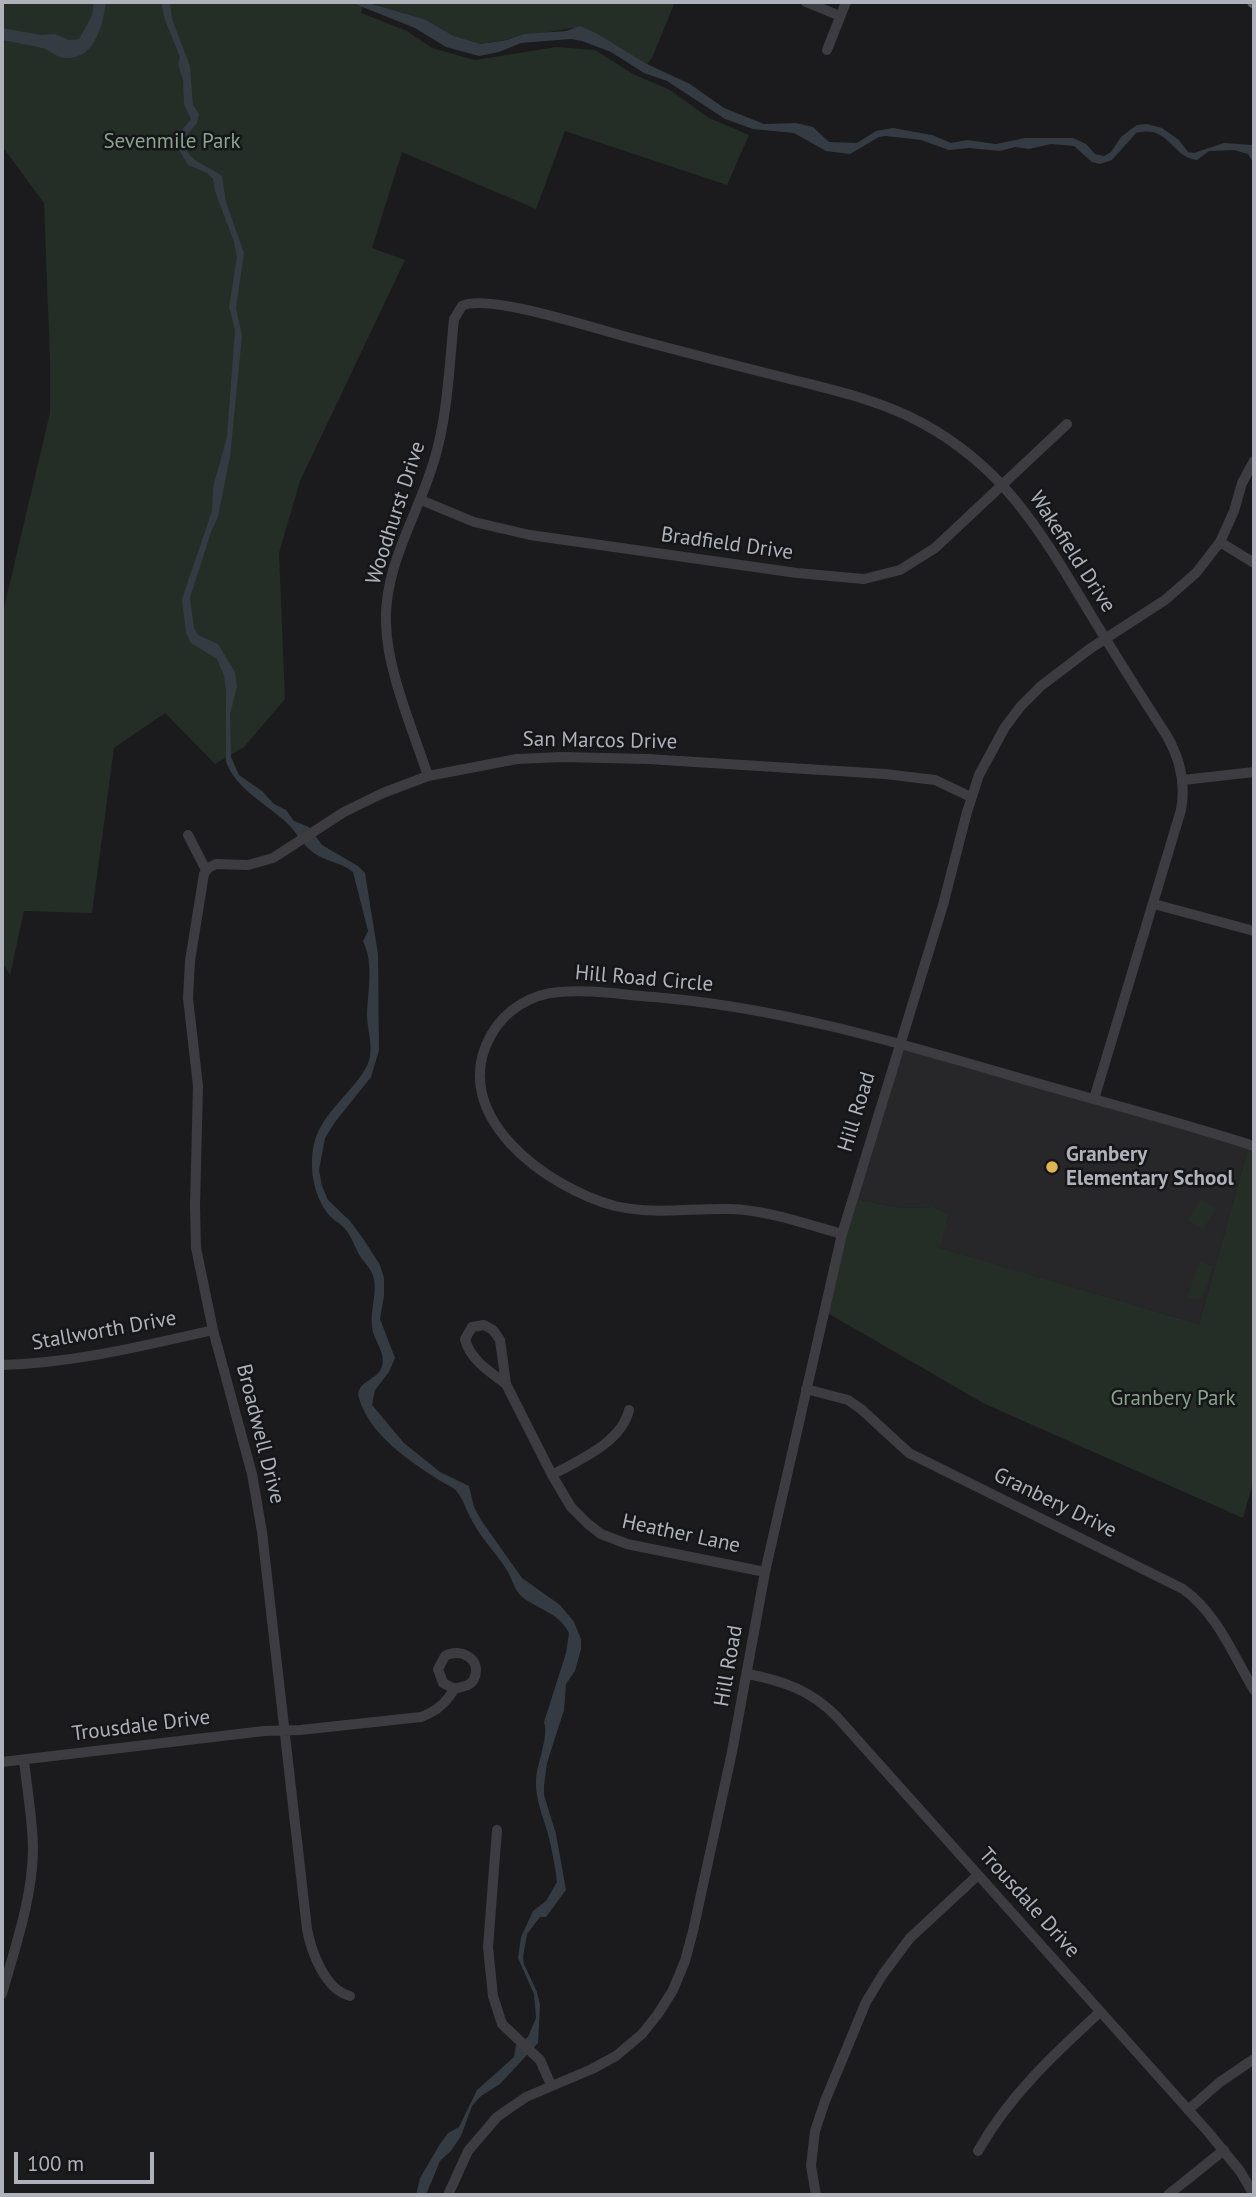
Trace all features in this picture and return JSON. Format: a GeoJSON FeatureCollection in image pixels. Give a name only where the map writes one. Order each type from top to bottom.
{"type":"FeatureCollection","features":[{"type":"Feature","properties":{"kind":"street"},"geometry":{"type":"LineString","coordinates":[[806,2],[840,16]]}},
{"type":"Feature","properties":{"kind":"street"},"geometry":{"type":"LineString","coordinates":[[827,50],[846,2]]}},
{"type":"Feature","properties":{"kind":"street","name":"Wakefield Drive"},"geometry":{"type":"LineString","coordinates":[[466,304],[488,303],[540,314],[878,404],[937,432],[972,456],[1002,484],[1041,532],[1171,744],[1183,780],[1181,810],[1094,1099]]}},
{"type":"Feature","properties":{"kind":"street","name":"Woodhurst Drive"},"geometry":{"type":"LineString","coordinates":[[428,776],[392,665],[386,625],[387,603],[394,570],[443,432],[454,319],[459,309],[466,304]]}},
{"type":"Feature","properties":{"kind":"street","name":"Bradfield Drive"},"geometry":{"type":"LineString","coordinates":[[421,500],[474,522],[512,532],[797,573],[856,579],[873,577],[900,570],[925,556],[1067,424]]}},
{"type":"Feature","properties":{"kind":"street","name":"Hill Road"},"geometry":{"type":"LineString","coordinates":[[448,2195],[468,2151],[491,2123],[518,2101],[600,2065],[626,2048],[658,2014],[673,1990],[693,1931],[748,1674],[765,1572],[842,1234],[943,905],[971,797],[992,748],[1021,706],[1053,676],[1174,594],[1202,566],[1220,542],[1234,511],[1242,483],[1254,461]]}},
{"type":"Feature","properties":{"kind":"street"},"geometry":{"type":"LineString","coordinates":[[1220,542],[1254,562]]}},
{"type":"Feature","properties":{"kind":"street","name":"San Marcos Drive"},"geometry":{"type":"LineString","coordinates":[[207,869],[216,864],[238,866],[261,862],[278,855],[316,829],[364,802],[428,776],[525,758],[648,759],[912,776],[938,781],[971,797]]}},
{"type":"Feature","properties":{"kind":"street"},"geometry":{"type":"LineString","coordinates":[[1183,780],[1254,772]]}},
{"type":"Feature","properties":{"kind":"street"},"geometry":{"type":"LineString","coordinates":[[188,835],[207,869]]}},
{"type":"Feature","properties":{"kind":"street","name":"Broadwell Drive"},"geometry":{"type":"LineString","coordinates":[[207,869],[201,883],[188,998],[198,1086],[196,1248],[213,1329],[240,1427],[259,1511],[309,1941],[331,1982],[350,1996]]}},
{"type":"Feature","properties":{"kind":"street"},"geometry":{"type":"LineString","coordinates":[[1154,904],[1254,931]]}},
{"type":"Feature","properties":{"kind":"street","name":"Hill Road Circle"},"geometry":{"type":"LineString","coordinates":[[842,1234],[743,1210],[659,1212],[632,1209],[597,1200],[561,1183],[524,1156],[491,1119],[481,1083],[481,1067],[486,1046],[499,1023],[522,1003],[544,994],[567,991],[726,1005],[899,1042]]}},
{"type":"Feature","properties":{"kind":"street"},"geometry":{"type":"LineString","coordinates":[[899,1042],[1254,1146]]}},
{"type":"Feature","properties":{"kind":"street","name":"Heather Lane"},"geometry":{"type":"LineString","coordinates":[[506,1384],[480,1364],[471,1353],[465,1339],[472,1327],[484,1325],[497,1334],[502,1347],[506,1384],[552,1475],[575,1512],[595,1531],[638,1546],[765,1572]]}},
{"type":"Feature","properties":{"kind":"street","name":"Stallworth Drive"},"geometry":{"type":"LineString","coordinates":[[2,1365],[44,1363],[106,1354],[213,1329]]}},
{"type":"Feature","properties":{"kind":"street","name":"Granbery Drive"},"geometry":{"type":"LineString","coordinates":[[806,1389],[852,1402],[909,1454],[1184,1589],[1213,1619],[1254,1690]]}},
{"type":"Feature","properties":{"kind":"street"},"geometry":{"type":"LineString","coordinates":[[552,1475],[615,1434],[625,1422],[629,1409]]}},
{"type":"Feature","properties":{"kind":"street","name":"Trousdale Drive"},"geometry":{"type":"LineString","coordinates":[[748,1674],[794,1685],[823,1704],[1224,2150],[1254,2194]]}},
{"type":"Feature","properties":{"kind":"street","name":"Trousdale Drive"},"geometry":{"type":"LineString","coordinates":[[2,1762],[264,1731],[421,1717],[439,1708],[455,1689]]}},
{"type":"Feature","properties":{"kind":"street"},"geometry":{"type":"LineString","coordinates":[[2,1994],[32,1868],[32,1825],[24,1760]]}},
{"type":"Feature","properties":{"kind":"street"},"geometry":{"type":"LineString","coordinates":[[497,1830],[489,1932],[490,1978],[500,2019],[505,2028],[544,2065],[551,2085]]}},
{"type":"Feature","properties":{"kind":"street"},"geometry":{"type":"LineString","coordinates":[[816,2195],[811,2166],[815,2131],[866,2002],[910,1938],[978,1875]]}},
{"type":"Feature","properties":{"kind":"street"},"geometry":{"type":"LineString","coordinates":[[978,2151],[1012,2099],[1029,2079],[1100,2012]]}},
{"type":"Feature","properties":{"kind":"street"},"geometry":{"type":"LineString","coordinates":[[1188,2110],[1227,2077],[1254,2059]]}},
{"type":"Feature","properties":{"kind":"street"},"geometry":{"type":"LineString","coordinates":[[1168,2195],[1224,2150]]}},
{"type":"Feature","properties":{"kind":"shaded area"},"geometry":{"type":"Polygon","coordinates":[[[94,2],[106,2],[100,30],[90,47],[75,57],[62,58],[45,49],[2,40],[2,28],[41,35],[55,34],[69,40],[79,39],[92,16],[94,2]]]}},
{"type":"Feature","properties":{"kind":"shaded area"},"geometry":{"type":"Polygon","coordinates":[[[161,2],[170,2],[172,19],[190,66],[193,105],[199,114],[197,123],[184,139],[185,146],[198,162],[222,176],[226,202],[244,253],[236,308],[242,336],[230,457],[218,517],[190,598],[194,628],[198,635],[218,644],[235,672],[237,687],[230,714],[231,757],[239,775],[262,791],[274,804],[286,810],[294,821],[309,827],[322,845],[365,873],[378,954],[379,1050],[371,1077],[325,1138],[319,1170],[328,1200],[350,1221],[364,1240],[380,1265],[384,1278],[380,1319],[395,1358],[389,1372],[375,1390],[372,1405],[404,1443],[440,1472],[469,1486],[474,1507],[481,1520],[522,1578],[560,1605],[574,1622],[581,1639],[575,1671],[566,1684],[564,1710],[547,1763],[544,1786],[566,1890],[546,1917],[540,1917],[527,1934],[523,1957],[540,2005],[538,2043],[500,2084],[481,2096],[472,2106],[461,2136],[440,2161],[426,2195],[416,2195],[420,2178],[440,2144],[448,2133],[459,2127],[477,2090],[514,2057],[516,2045],[528,2037],[536,2018],[534,1994],[518,1958],[521,1937],[533,1911],[546,1901],[557,1882],[538,1801],[536,1780],[545,1735],[544,1722],[566,1653],[569,1633],[553,1615],[520,1595],[504,1566],[471,1520],[456,1491],[391,1445],[372,1423],[359,1398],[360,1388],[380,1371],[383,1361],[372,1326],[374,1279],[347,1232],[330,1217],[319,1199],[313,1179],[312,1159],[319,1130],[361,1075],[369,1060],[369,968],[363,941],[368,931],[353,872],[310,850],[288,824],[245,789],[231,772],[226,762],[224,676],[217,659],[191,643],[186,633],[182,599],[212,511],[213,487],[227,437],[235,330],[229,307],[237,257],[213,179],[207,173],[188,165],[178,148],[177,136],[191,119],[184,104],[183,80],[178,64],[180,57],[161,2]]]}},
{"type":"Feature","properties":{"kind":"shaded area"},"geometry":{"type":"Polygon","coordinates":[[[350,2],[365,2],[424,19],[454,36],[481,44],[525,34],[566,31],[580,26],[647,64],[690,84],[724,108],[764,124],[796,123],[813,127],[829,142],[857,143],[876,131],[893,128],[932,135],[951,143],[967,140],[996,144],[1025,138],[1073,138],[1086,144],[1095,154],[1104,156],[1111,152],[1121,137],[1130,130],[1137,125],[1147,124],[1162,128],[1179,140],[1188,152],[1194,153],[1224,143],[1252,145],[1254,164],[1248,154],[1234,150],[1209,151],[1197,160],[1188,158],[1163,137],[1147,131],[1136,133],[1112,160],[1100,164],[1092,162],[1074,146],[1051,144],[1000,151],[969,148],[949,150],[921,140],[886,136],[879,137],[850,154],[826,151],[794,133],[753,129],[725,119],[667,81],[644,73],[611,52],[582,41],[571,39],[521,43],[479,56],[446,47],[415,28],[350,2]]]}},
{"type":"Feature","properties":{"kind":"shaded area","name":"Granbery Elementary School"},"geometry":{"type":"Polygon","coordinates":[[[899,1042],[1249,1145],[1199,1324],[939,1248],[949,1214],[934,1207],[901,1208],[851,1198],[899,1042]]]}},
{"type":"Feature","properties":{"kind":"green space","name":"Sevenmile Park"},"geometry":{"type":"Polygon","coordinates":[[[2,2],[364,2],[361,13],[407,31],[432,48],[475,60],[556,47],[595,50],[633,74],[670,90],[709,118],[749,135],[727,185],[565,131],[536,209],[402,152],[372,248],[405,260],[300,481],[279,553],[285,699],[244,747],[215,764],[165,713],[114,748],[92,913],[24,911],[10,975],[2,962],[2,616],[50,413],[50,360],[44,203],[2,146],[2,2]]]}},
{"type":"Feature","properties":{"kind":"green space"},"geometry":{"type":"Polygon","coordinates":[[[365,2],[675,2],[647,64],[598,34],[572,28],[481,44],[454,36],[424,19],[365,2]]]}},
{"type":"Feature","properties":{"kind":"green space","name":"Granbery Park"},"geometry":{"type":"Polygon","coordinates":[[[1249,1145],[1254,1146],[1254,1479],[1243,1518],[985,1404],[824,1311],[851,1198],[901,1208],[934,1207],[949,1214],[940,1248],[1199,1324],[1249,1145]]]}},
{"type":"Feature","properties":{"kind":"green space"},"geometry":{"type":"Polygon","coordinates":[[[1201,1199],[1216,1208],[1203,1229],[1188,1220],[1201,1199]]]}},
{"type":"Feature","properties":{"kind":"green space"},"geometry":{"type":"Polygon","coordinates":[[[1200,1261],[1213,1267],[1202,1298],[1194,1300],[1187,1297],[1200,1261]]]}},
{"type":"Feature","properties":{"kind":"place","name":"Granbery Elementary School"},"geometry":{"type":"Point","coordinates":[1052,1167]}}]}
